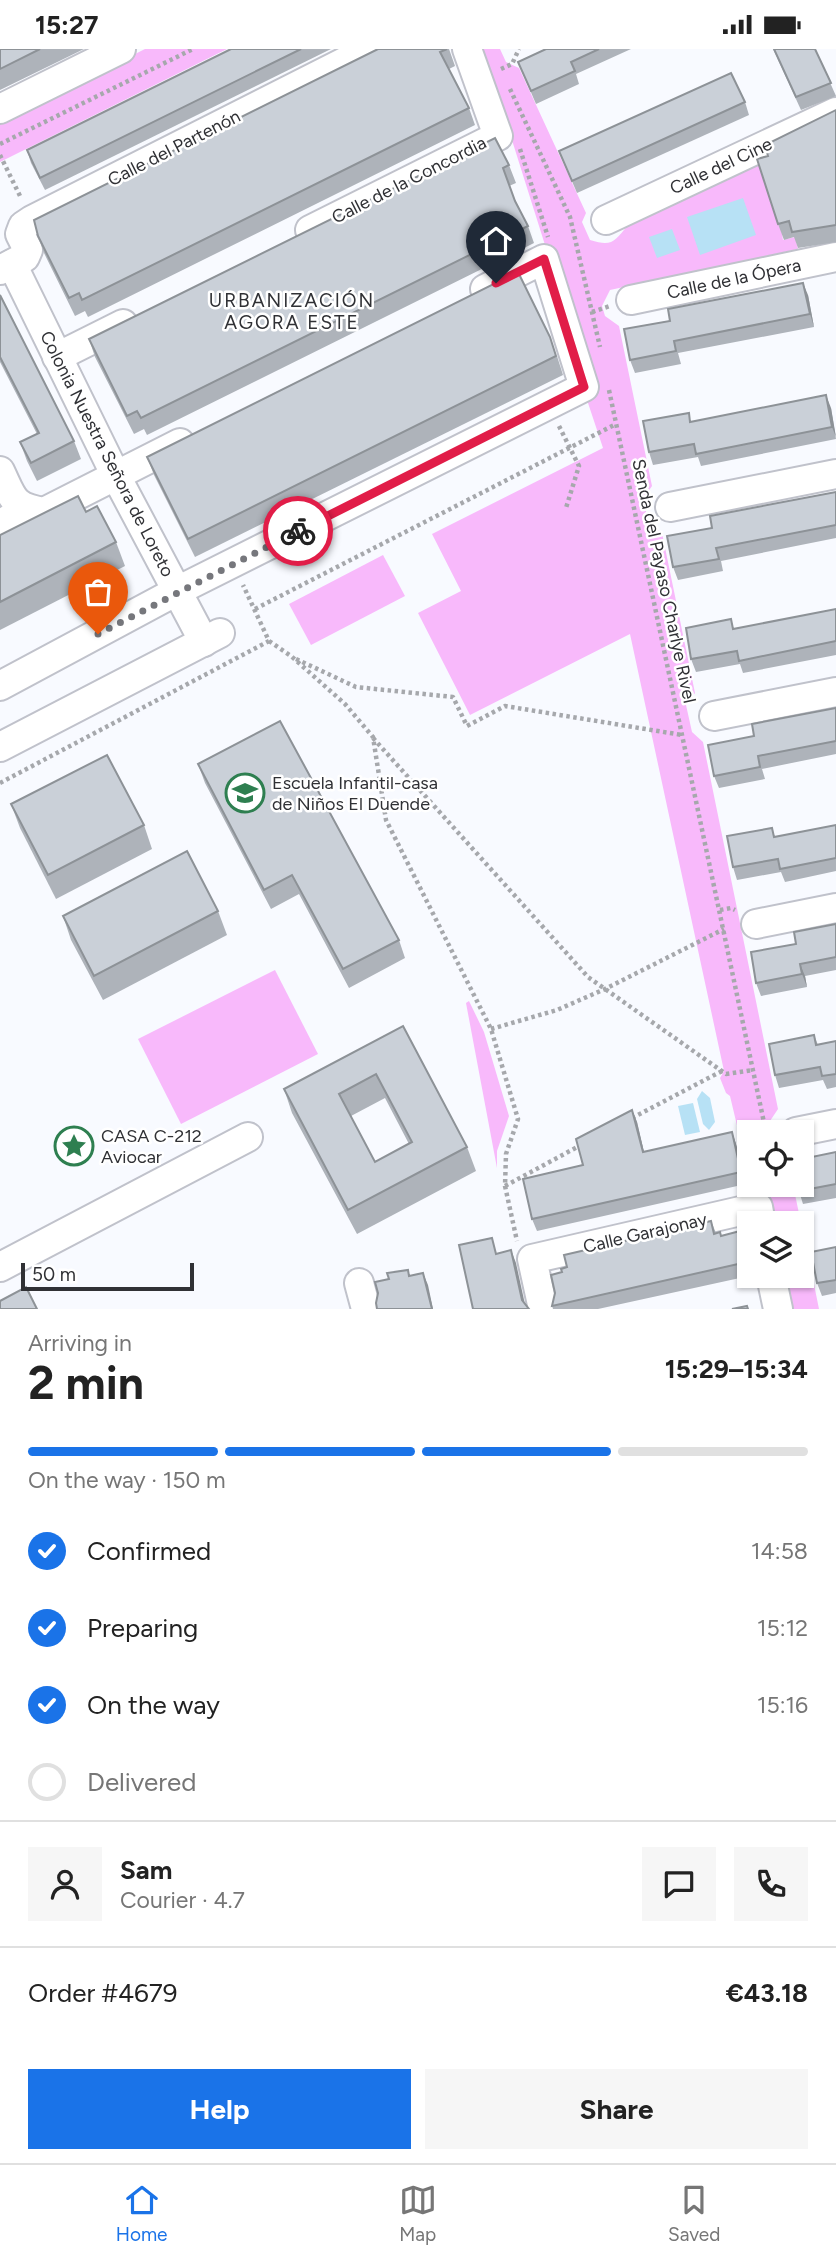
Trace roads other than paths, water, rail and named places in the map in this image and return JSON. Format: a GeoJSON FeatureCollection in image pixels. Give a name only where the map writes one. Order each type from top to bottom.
{"type":"FeatureCollection","features":[{"type":"Feature","properties":{"kind":"street"},"geometry":{"type":"LineString","coordinates":[[0,109],[121,49]]}},
{"type":"Feature","properties":{"kind":"street","name":"Calle del Partenón"},"geometry":{"type":"LineString","coordinates":[[6,267],[25,257],[28,250],[20,234],[23,226],[32,220],[370,49]]}},
{"type":"Feature","properties":{"kind":"street","name":"Calle de la Concordia"},"geometry":{"type":"LineString","coordinates":[[290,240],[498,136],[467,49]]}},
{"type":"Feature","properties":{"kind":"street","name":"Calle del Cine"},"geometry":{"type":"LineString","coordinates":[[606,220],[836,112]]}},
{"type":"Feature","properties":{"kind":"street","name":"Calle de la Ópera"},"geometry":{"type":"LineString","coordinates":[[631,300],[836,257]]}},
{"type":"Feature","properties":{"kind":"street"},"geometry":{"type":"LineString","coordinates":[[0,687],[177,591],[595,382],[544,259],[458,303]]}},
{"type":"Feature","properties":{"kind":"street","name":"Colonia Nuestra Señora de Loreto"},"geometry":{"type":"LineString","coordinates":[[0,747],[212,638],[177,591],[57,357],[6,267]]}},
{"type":"Feature","properties":{"kind":"street"},"geometry":{"type":"LineString","coordinates":[[57,357],[143,314]]}},
{"type":"Feature","properties":{"kind":"street"},"geometry":{"type":"LineString","coordinates":[[0,471],[14,499],[24,509],[44,512],[201,432]]}},
{"type":"Feature","properties":{"kind":"street"},"geometry":{"type":"LineString","coordinates":[[670,507],[836,474]]}},
{"type":"Feature","properties":{"kind":"street"},"geometry":{"type":"LineString","coordinates":[[0,526],[24,509]]}},
{"type":"Feature","properties":{"kind":"street"},"geometry":{"type":"LineString","coordinates":[[714,716],[836,692]]}},
{"type":"Feature","properties":{"kind":"street"},"geometry":{"type":"LineString","coordinates":[[756,924],[836,908]]}},
{"type":"Feature","properties":{"kind":"street"},"geometry":{"type":"LineString","coordinates":[[814,1128],[836,1124]]}},
{"type":"Feature","properties":{"kind":"street"},"geometry":{"type":"LineString","coordinates":[[0,1267],[248,1136]]}},
{"type":"Feature","properties":{"kind":"street","name":"Calle Garajonay"},"geometry":{"type":"LineString","coordinates":[[543,1309],[532,1259],[737,1219]]}},
{"type":"Feature","properties":{"kind":"street"},"geometry":{"type":"LineString","coordinates":[[774,1288],[778,1309]]}},
{"type":"Feature","properties":{"kind":"water"},"geometry":{"type":"Polygon","coordinates":[[[743,198],[756,235],[700,255],[687,217],[743,198]]]}},
{"type":"Feature","properties":{"kind":"water"},"geometry":{"type":"Polygon","coordinates":[[[672,229],[680,250],[657,258],[649,237],[672,229]]]}},
{"type":"Feature","properties":{"kind":"water"},"geometry":{"type":"Polygon","coordinates":[[[702,1091],[710,1098],[715,1122],[709,1130],[703,1124],[697,1099],[702,1091]]]}},
{"type":"Feature","properties":{"kind":"water"},"geometry":{"type":"Polygon","coordinates":[[[693,1103],[700,1132],[685,1135],[678,1106],[693,1103]]]}},
{"type":"Feature","properties":{"kind":"place","name":"Escuela Infantil-casa de Niños El Duende"},"geometry":{"type":"Point","coordinates":[245,793]}},
{"type":"Feature","properties":{"kind":"place","name":"CASA C-212 Aviocar"},"geometry":{"type":"Point","coordinates":[74,1146]}},
{"type":"Feature","properties":{"kind":"district","name":"URBANIZACIÓN AGORA ESTE"},"geometry":{"type":"Point","coordinates":[292,311]}}]}
